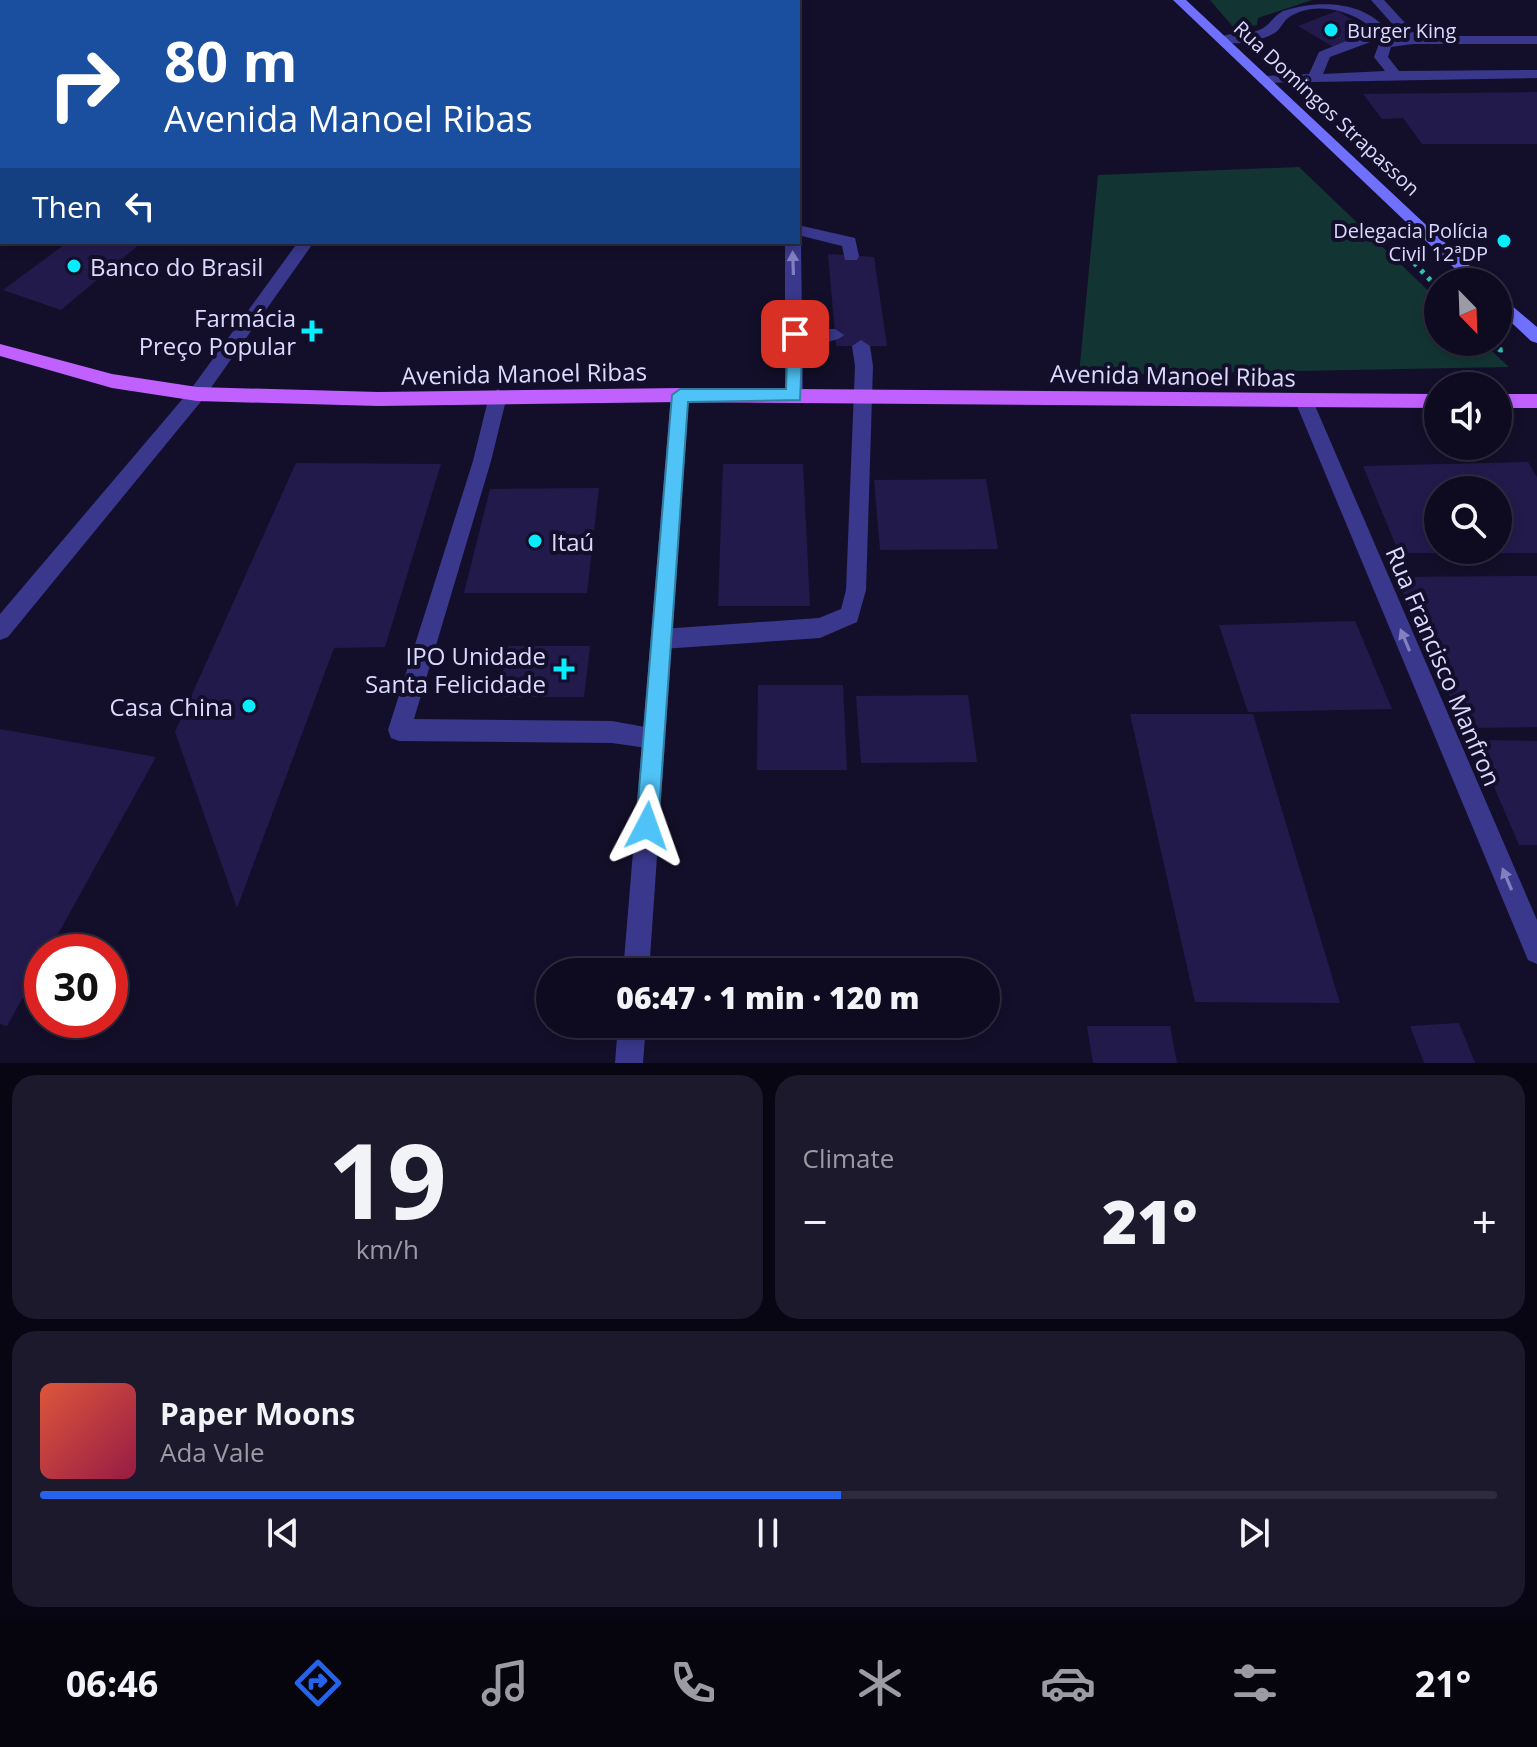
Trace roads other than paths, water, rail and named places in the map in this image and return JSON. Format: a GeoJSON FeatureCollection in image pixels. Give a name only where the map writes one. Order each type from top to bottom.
{"type":"FeatureCollection","features":[{"type":"Feature","properties":{"kind":"main road","name":"Rua Domingos Strapasson"},"geometry":{"type":"LineString","coordinates":[[1179,0],[1464,268]]}},
{"type":"Feature","properties":{"kind":"main road"},"geometry":{"type":"LineString","coordinates":[[1512,313],[1537,337]]}},
{"type":"Feature","properties":{"kind":"main road","name":"Avenida Manoel Ribas"},"geometry":{"type":"LineString","coordinates":[[0,350],[112,381],[197,394],[378,399],[680,395],[1424,401]]}},
{"type":"Feature","properties":{"kind":"main road"},"geometry":{"type":"LineString","coordinates":[[1512,401],[1537,401]]}},
{"type":"Feature","properties":{"kind":"street"},"geometry":{"type":"LineString","coordinates":[[1223,39],[1254,36],[1274,29],[1281,16],[1322,0],[1345,6],[1381,30],[1376,35],[1324,55],[1314,78]]}},
{"type":"Feature","properties":{"kind":"street"},"geometry":{"type":"LineString","coordinates":[[1377,0],[1413,40]]}},
{"type":"Feature","properties":{"kind":"street"},"geometry":{"type":"LineString","coordinates":[[1395,75],[1381,57],[1385,44],[1413,40],[1537,40]]}},
{"type":"Feature","properties":{"kind":"street"},"geometry":{"type":"LineString","coordinates":[[1265,80],[1537,74]]}},
{"type":"Feature","properties":{"kind":"street"},"geometry":{"type":"LineString","coordinates":[[800,230],[849,242],[851,256]]}},
{"type":"Feature","properties":{"kind":"street"},"geometry":{"type":"LineString","coordinates":[[0,630],[197,394],[305,244]]}},
{"type":"Feature","properties":{"kind":"street"},"geometry":{"type":"LineString","coordinates":[[793,244],[794,396]]}},
{"type":"Feature","properties":{"kind":"street"},"geometry":{"type":"LineString","coordinates":[[795,334],[835,335]]}},
{"type":"Feature","properties":{"kind":"street"},"geometry":{"type":"LineString","coordinates":[[662,639],[820,628],[850,615],[856,590],[861,346]]}},
{"type":"Feature","properties":{"kind":"street"},"geometry":{"type":"LineString","coordinates":[[637,958],[680,395]]}},
{"type":"Feature","properties":{"kind":"street"},"geometry":{"type":"LineString","coordinates":[[498,396],[482,461],[399,730],[612,732],[654,738]]}},
{"type":"Feature","properties":{"kind":"street","name":"Rua Francisco Manfron"},"geometry":{"type":"LineString","coordinates":[[1304,401],[1537,951]]}},
{"type":"Feature","properties":{"kind":"street"},"geometry":{"type":"LineString","coordinates":[[629,1063],[631,1038]]}},
{"type":"Feature","properties":{"kind":"place","name":"Burger King"},"geometry":{"type":"Point","coordinates":[1331,30]}},
{"type":"Feature","properties":{"kind":"place","name":"Delegacia Polícia Civil 12ªDP"},"geometry":{"type":"Point","coordinates":[1504,241]}},
{"type":"Feature","properties":{"kind":"place","name":"Banco do Brasil"},"geometry":{"type":"Point","coordinates":[74,266]}},
{"type":"Feature","properties":{"kind":"place","name":"Farmácia Preço Popular"},"geometry":{"type":"Point","coordinates":[312,331]}},
{"type":"Feature","properties":{"kind":"place","name":"Itaú"},"geometry":{"type":"Point","coordinates":[535,541]}},
{"type":"Feature","properties":{"kind":"place","name":"IPO Unidade Santa Felicidade"},"geometry":{"type":"Point","coordinates":[564,669]}},
{"type":"Feature","properties":{"kind":"place","name":"Casa China"},"geometry":{"type":"Point","coordinates":[249,706]}}]}
